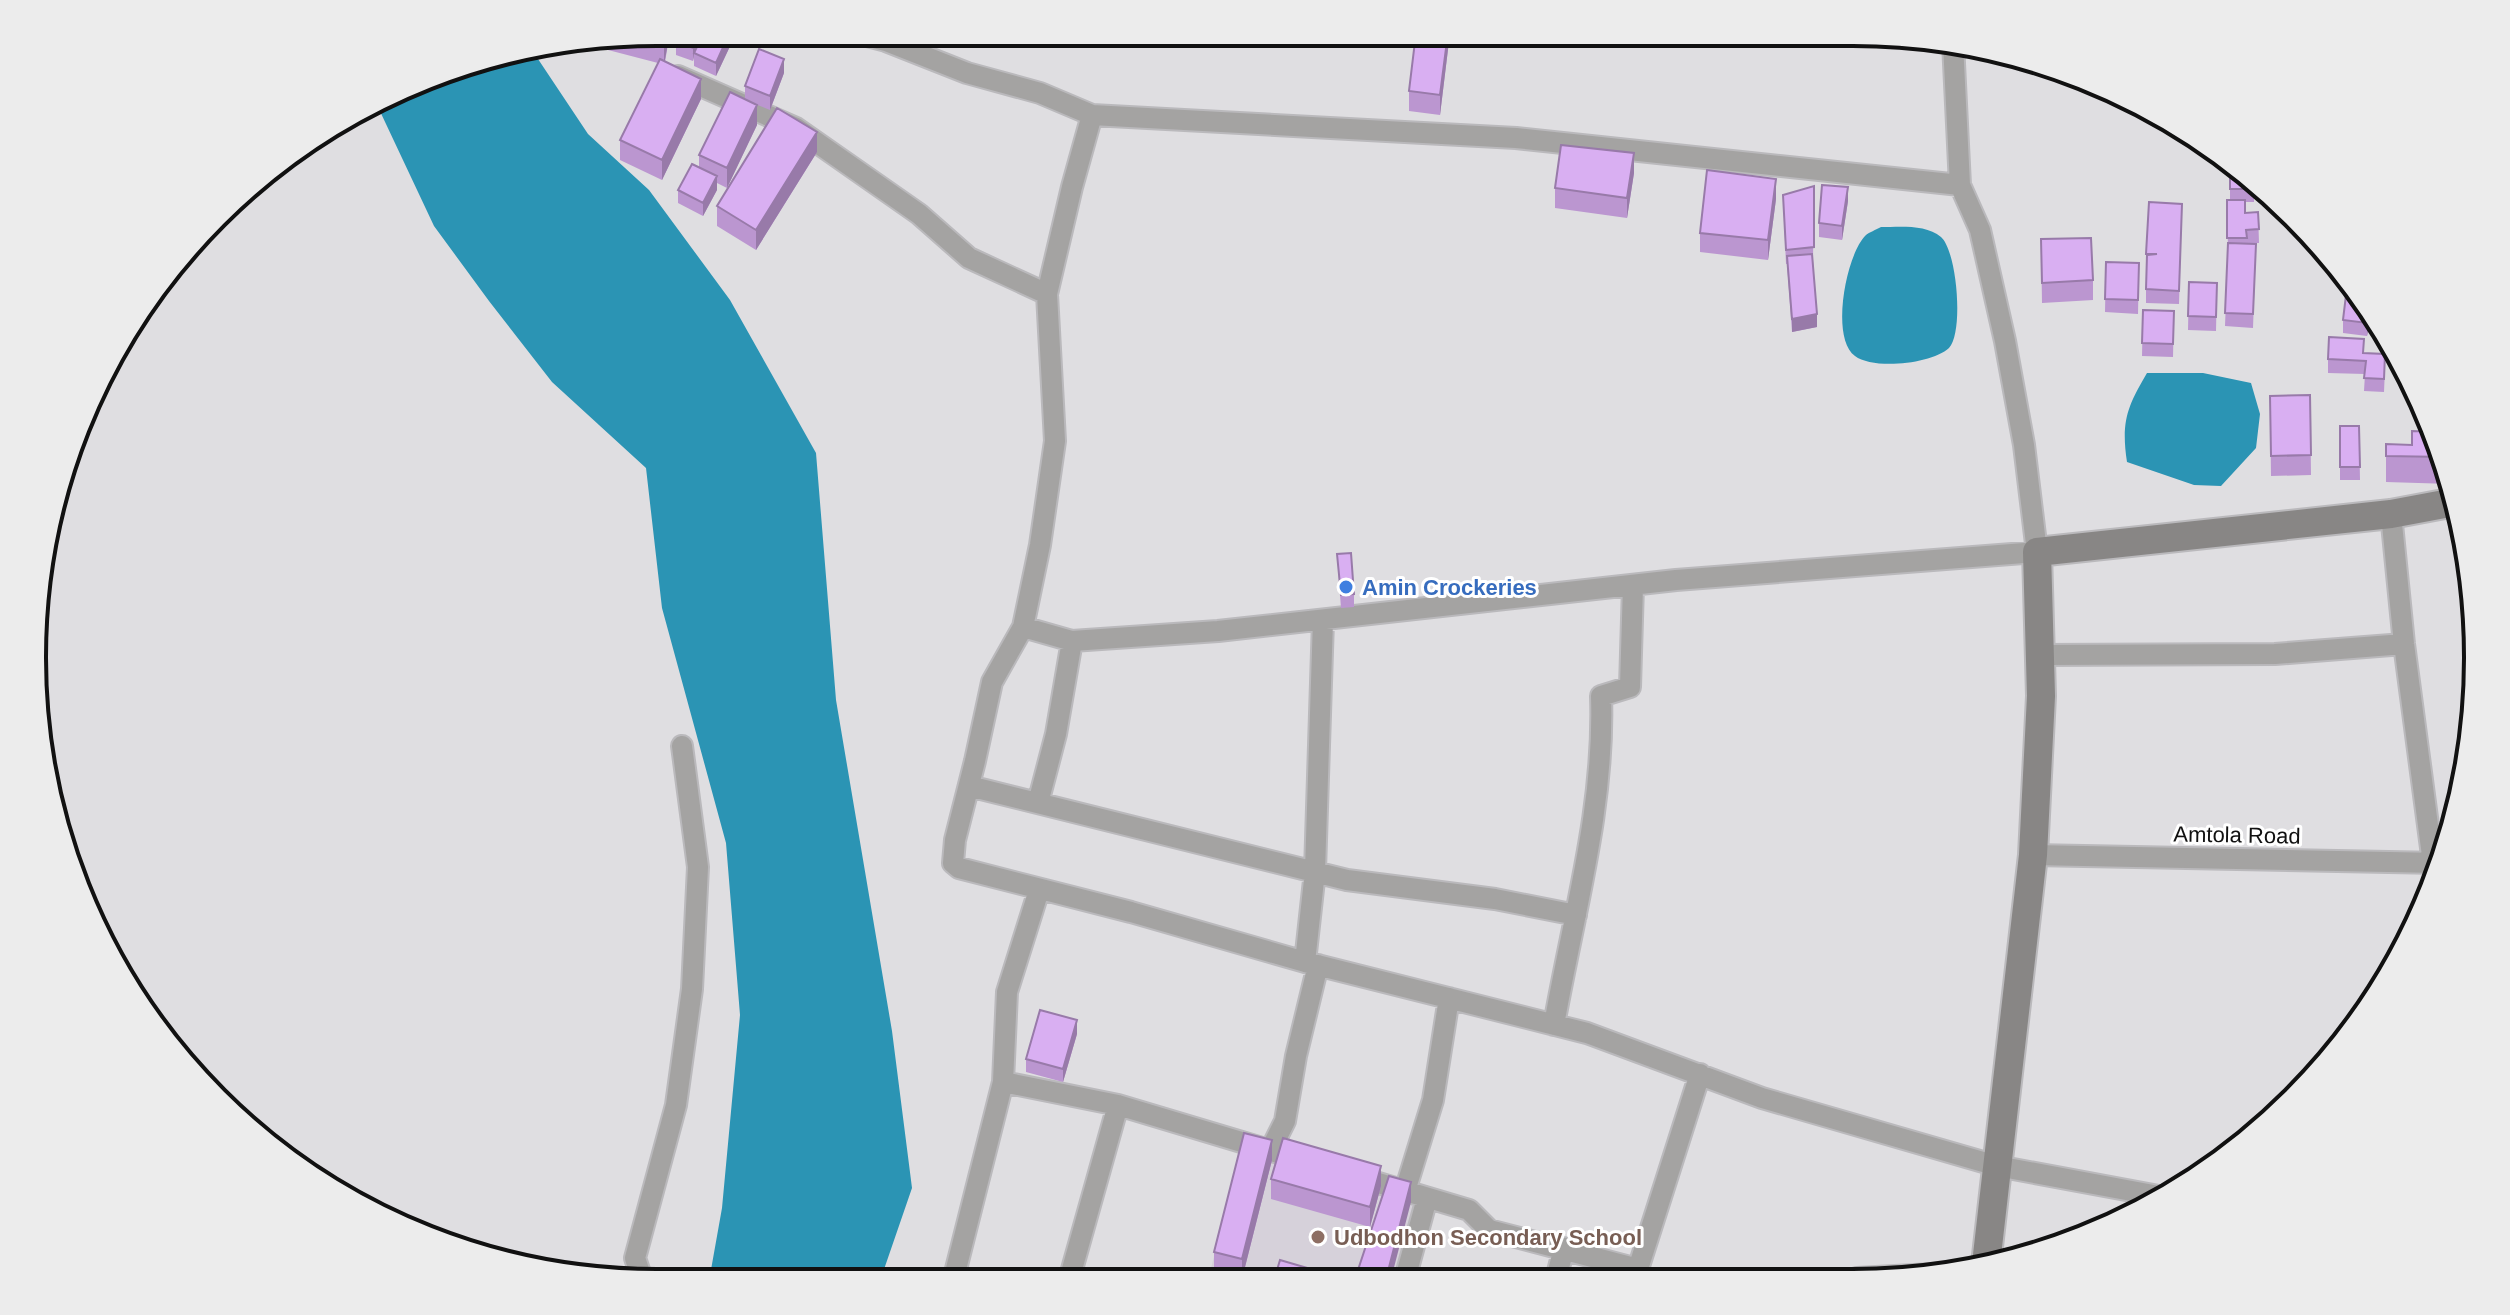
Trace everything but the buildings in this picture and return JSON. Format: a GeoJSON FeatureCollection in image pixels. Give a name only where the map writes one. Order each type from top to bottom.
{"type":"FeatureCollection","features":[{"type":"Feature","properties":{"kind":"main road"},"geometry":{"type":"LineString","coordinates":[[1987,1253],[2033,855],[2041,696],[2037,552],[2391,514],[2444,504]]}},
{"type":"Feature","properties":{"kind":"street"},"geometry":{"type":"LineString","coordinates":[[899,46],[967,73],[1040,93],[1092,115],[1516,138],[1960,185]]}},
{"type":"Feature","properties":{"kind":"street"},"geometry":{"type":"LineString","coordinates":[[1023,627],[1072,641],[1218,631],[1633,585],[2037,552],[2024,445],[2005,341],[1980,230],[1960,185],[1954,55]]}},
{"type":"Feature","properties":{"kind":"street"},"geometry":{"type":"LineString","coordinates":[[666,70],[796,128],[919,214],[969,258],[1047,294]]}},
{"type":"Feature","properties":{"kind":"street"},"geometry":{"type":"LineString","coordinates":[[1092,115],[1047,294],[1055,441],[1040,545],[1023,627],[992,682],[955,840],[953,863],[959,868],[1131,912],[1311,964],[1587,1033],[1762,1098],[1997,1166],[2146,1194]]}},
{"type":"Feature","properties":{"kind":"street"},"geometry":{"type":"LineString","coordinates":[[2391,514],[2404,644],[2434,846]]}},
{"type":"Feature","properties":{"kind":"street"},"geometry":{"type":"LineString","coordinates":[[1554,1025],[1586,869],[1602,726],[1601,696],[1630,687],[1633,585]]}},
{"type":"Feature","properties":{"kind":"street"},"geometry":{"type":"LineString","coordinates":[[1270,1151],[1285,1121],[1311,964],[1323,620]]}},
{"type":"Feature","properties":{"kind":"street"},"geometry":{"type":"LineString","coordinates":[[1038,803],[1056,734],[1072,641]]}},
{"type":"Feature","properties":{"kind":"street"},"geometry":{"type":"LineString","coordinates":[[2040,655],[2275,654],[2404,644]]}},
{"type":"Feature","properties":{"kind":"street"},"geometry":{"type":"LineString","coordinates":[[639,1269],[635,1258],[676,1105],[692,989],[698,867],[682,746]]}},
{"type":"Feature","properties":{"kind":"street"},"geometry":{"type":"LineString","coordinates":[[969,786],[1347,880],[1495,899],[1576,915]]}},
{"type":"Feature","properties":{"kind":"street","name":"Amtola Road"},"geometry":{"type":"LineString","coordinates":[[2033,855],[2429,863]]}},
{"type":"Feature","properties":{"kind":"street"},"geometry":{"type":"LineString","coordinates":[[956,1269],[1003,1082],[1007,992],[1039,890]]}},
{"type":"Feature","properties":{"kind":"street"},"geometry":{"type":"LineString","coordinates":[[1405,1191],[1433,1100],[1449,998]]}},
{"type":"Feature","properties":{"kind":"street"},"geometry":{"type":"LineString","coordinates":[[1003,1082],[1118,1105],[1469,1210],[1489,1230],[1638,1269],[1700,1074]]}},
{"type":"Feature","properties":{"kind":"street"},"geometry":{"type":"LineString","coordinates":[[1072,1269],[1118,1105]]}},
{"type":"Feature","properties":{"kind":"street"},"geometry":{"type":"LineString","coordinates":[[1408,1269],[1427,1198]]}},
{"type":"Feature","properties":{"kind":"street"},"geometry":{"type":"LineString","coordinates":[[1559,1269],[1564,1248]]}},
{"type":"Feature","properties":{"kind":"shaded area","name":"Udbodhon Secondary School"},"geometry":{"type":"Polygon","coordinates":[[[1243,1143],[1427,1198],[1408,1269],[1211,1269],[1243,1143]]]}},
{"type":"Feature","properties":{"kind":"water"},"geometry":{"type":"Polygon","coordinates":[[[537,58],[588,134],[649,190],[730,300],[816,453],[836,700],[892,1031],[912,1188],[884,1269],[711,1269],[722,1208],[740,1015],[726,843],[662,608],[646,468],[552,382],[434,226],[381,112],[461,78],[537,58]]]}},
{"type":"Feature","properties":{"kind":"water"},"geometry":{"type":"Polygon","coordinates":[[[1881,227],[1928,230],[1941,237],[1947,245],[1955,274],[1957,310],[1954,339],[1941,354],[1917,361],[1875,363],[1855,356],[1847,346],[1842,315],[1847,278],[1858,246],[1867,235],[1881,227]]]}},
{"type":"Feature","properties":{"kind":"water"},"geometry":{"type":"Polygon","coordinates":[[[2147,373],[2203,373],[2251,383],[2260,414],[2256,448],[2221,486],[2194,485],[2127,462],[2127,415],[2147,373]]]}},
{"type":"Feature","properties":{"kind":"place","name":"Amin Crockeries"},"geometry":{"type":"Point","coordinates":[1346,587]}},
{"type":"Feature","properties":{"kind":"place","name":"Udbodhon Secondary School"},"geometry":{"type":"Point","coordinates":[1318,1237]}}]}
